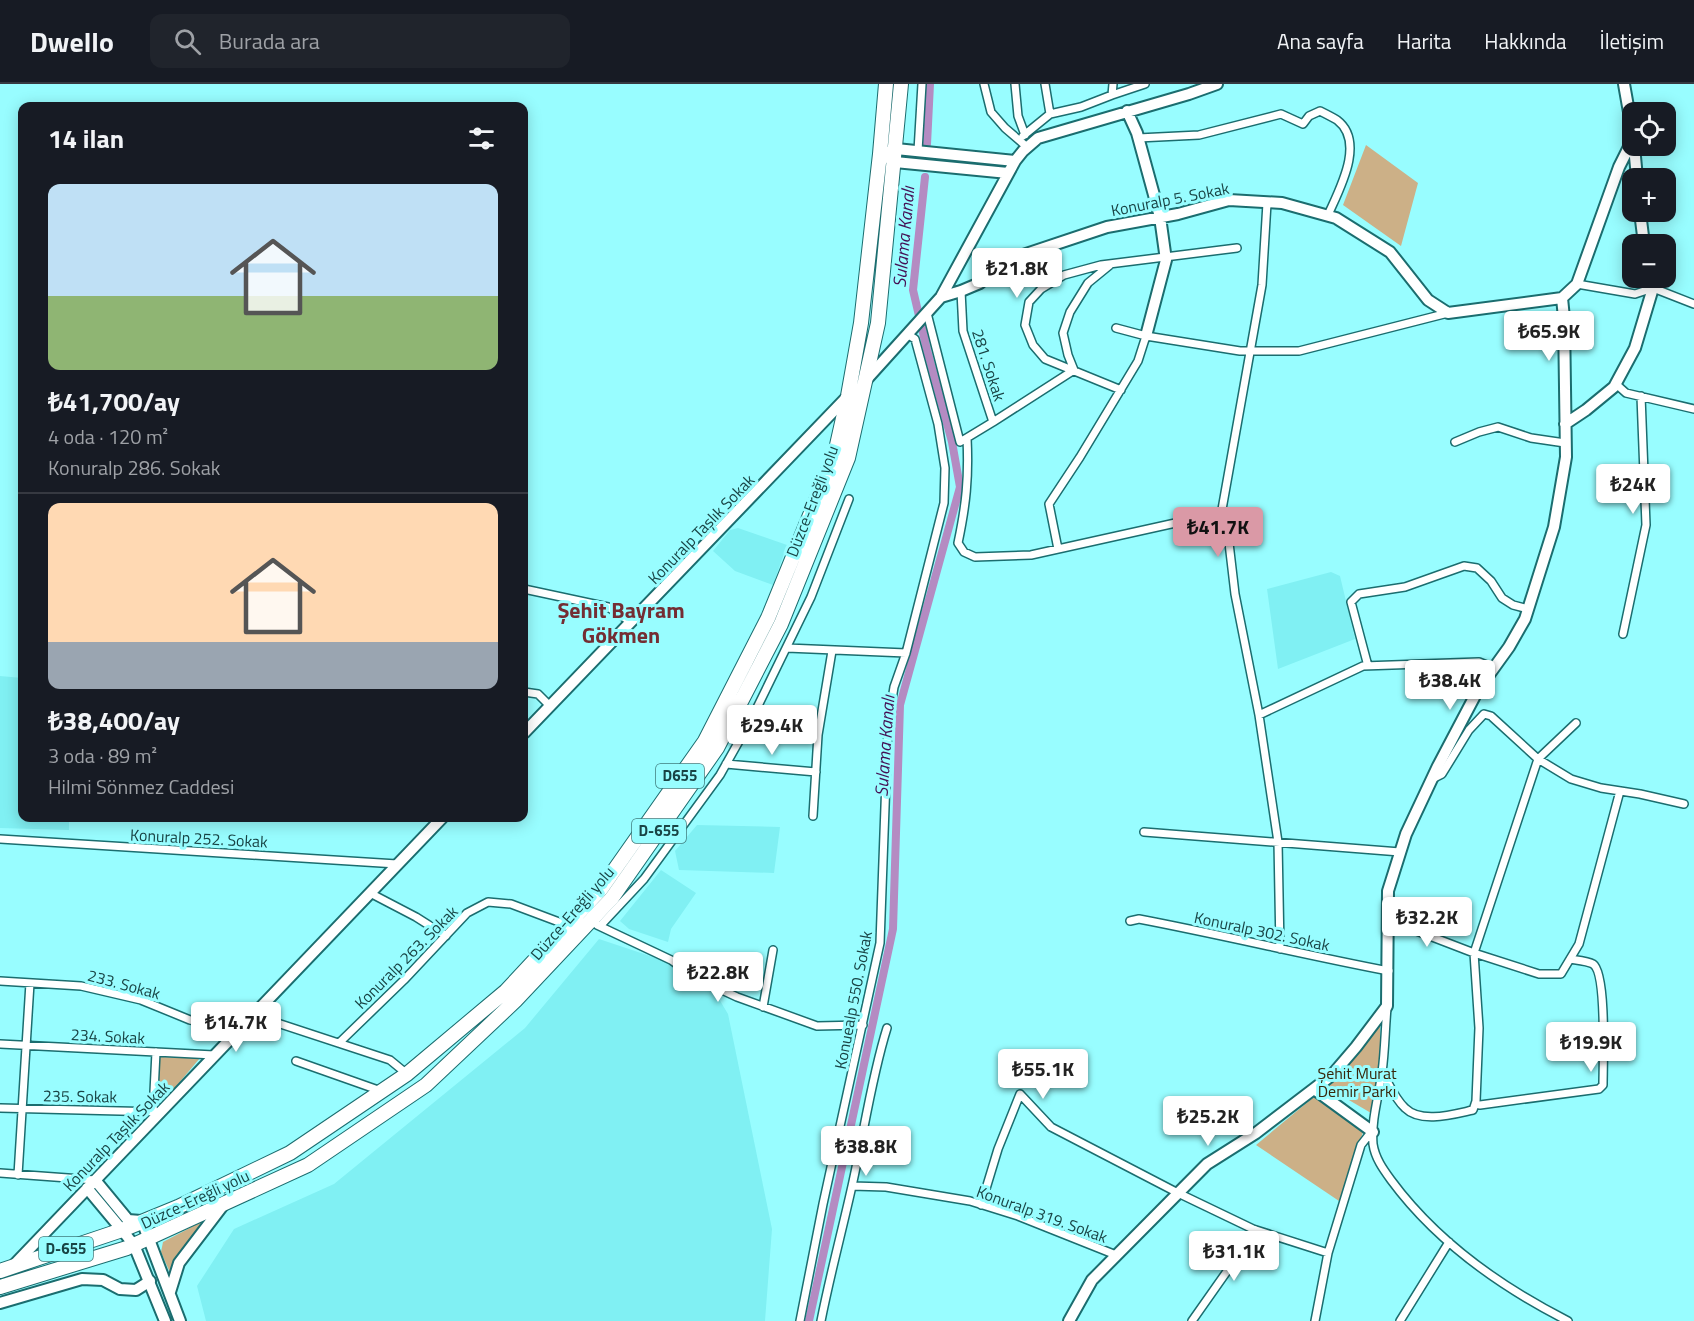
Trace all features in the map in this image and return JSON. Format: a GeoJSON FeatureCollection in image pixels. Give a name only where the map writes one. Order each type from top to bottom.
{"type":"FeatureCollection","features":[{"type":"Feature","properties":{"kind":"highway","name":"Düzce-Ereğli yolu"},"geometry":{"type":"LineString","coordinates":[[5,1270],[122,1230],[178,1207],[290,1153],[407,1074],[506,991],[601,889],[705,741],[768,618],[835,454],[861,323],[886,84]]}},
{"type":"Feature","properties":{"kind":"highway","name":"Düzce-Ereğli yolu"},"geometry":{"type":"LineString","coordinates":[[0,1287],[134,1245],[308,1166],[426,1085],[595,924],[717,748],[776,634],[848,458],[878,323],[902,84]]}},
{"type":"Feature","properties":{"kind":"street"},"geometry":{"type":"LineString","coordinates":[[918,151],[922,84]]}},
{"type":"Feature","properties":{"kind":"street"},"geometry":{"type":"LineString","coordinates":[[984,84],[991,111],[1024,140],[1038,138],[1217,84]]}},
{"type":"Feature","properties":{"kind":"street"},"geometry":{"type":"LineString","coordinates":[[1015,84],[1018,116],[1024,140]]}},
{"type":"Feature","properties":{"kind":"street"},"geometry":{"type":"LineString","coordinates":[[1045,84],[1050,114]]}},
{"type":"Feature","properties":{"kind":"street"},"geometry":{"type":"LineString","coordinates":[[1112,95],[1113,84]]}},
{"type":"Feature","properties":{"kind":"street"},"geometry":{"type":"LineString","coordinates":[[866,380],[941,297],[966,254],[1024,140],[1050,114],[1081,107],[1145,84]]}},
{"type":"Feature","properties":{"kind":"street"},"geometry":{"type":"LineString","coordinates":[[1624,84],[1627,102]]}},
{"type":"Feature","properties":{"kind":"street"},"geometry":{"type":"LineString","coordinates":[[1058,549],[1049,504],[1138,361],[1166,256],[1160,217],[1138,138],[1127,111]]}},
{"type":"Feature","properties":{"kind":"street"},"geometry":{"type":"LineString","coordinates":[[1138,138],[1199,135],[1281,114],[1302,124],[1309,116],[1320,111],[1339,121],[1350,138],[1348,167],[1328,215]]}},
{"type":"Feature","properties":{"kind":"street"},"geometry":{"type":"LineString","coordinates":[[895,156],[918,151],[1015,161]]}},
{"type":"Feature","properties":{"kind":"street"},"geometry":{"type":"LineString","coordinates":[[880,154],[1008,173]]}},
{"type":"Feature","properties":{"kind":"street"},"geometry":{"type":"LineString","coordinates":[[1116,328],[1146,336],[1250,351],[1299,351],[1448,313],[1562,298],[1577,284],[1624,156]]}},
{"type":"Feature","properties":{"kind":"street","name":"Konuralp 5. Sokak"},"geometry":{"type":"LineString","coordinates":[[941,297],[980,283],[1002,262],[1107,227],[1228,200],[1282,204],[1336,218],[1390,252],[1428,300],[1448,313]]}},
{"type":"Feature","properties":{"kind":"street"},"geometry":{"type":"LineString","coordinates":[[1267,202],[1262,285],[1221,515],[1227,526],[1235,594],[1259,715],[1278,842],[1280,949]]}},
{"type":"Feature","properties":{"kind":"street"},"geometry":{"type":"LineString","coordinates":[[1121,390],[1045,359],[1033,345],[1025,325],[1029,302],[1041,289],[1064,275],[1112,264],[1237,248]]}},
{"type":"Feature","properties":{"kind":"street"},"geometry":{"type":"LineString","coordinates":[[1074,370],[1063,333],[1070,312],[1088,283],[1112,264]]}},
{"type":"Feature","properties":{"kind":"street"},"geometry":{"type":"LineString","coordinates":[[1577,284],[1635,294],[1644,288]]}},
{"type":"Feature","properties":{"kind":"street"},"geometry":{"type":"LineString","coordinates":[[1565,423],[1586,410],[1616,384],[1635,348],[1651,288]]}},
{"type":"Feature","properties":{"kind":"street"},"geometry":{"type":"LineString","coordinates":[[1662,288],[1694,304]]}},
{"type":"Feature","properties":{"kind":"street","name":"281. Sokak"},"geometry":{"type":"LineString","coordinates":[[961,291],[963,331],[993,422],[1074,370]]}},
{"type":"Feature","properties":{"kind":"street"},"geometry":{"type":"LineString","coordinates":[[1562,298],[1566,457],[1554,527],[1528,609],[1509,647],[1478,690],[1432,778],[1406,834],[1388,891],[1387,1006],[1382,1072],[1372,1132],[1373,1146],[1380,1165],[1406,1200],[1449,1242],[1537,1306],[1568,1321]]}},
{"type":"Feature","properties":{"kind":"street"},"geometry":{"type":"LineString","coordinates":[[927,313],[960,442],[993,422]]}},
{"type":"Feature","properties":{"kind":"street","name":"Konuealp 550. Sokak"},"geometry":{"type":"LineString","coordinates":[[800,1321],[880,943],[888,725],[894,687],[906,653],[944,503],[945,468],[938,424],[915,339],[908,333]]}},
{"type":"Feature","properties":{"kind":"street"},"geometry":{"type":"LineString","coordinates":[[1616,384],[1626,393],[1694,409]]}},
{"type":"Feature","properties":{"kind":"street","name":"Konuralp Taşlık Sokak"},"geometry":{"type":"LineString","coordinates":[[528,730],[848,396]]}},
{"type":"Feature","properties":{"kind":"street"},"geometry":{"type":"LineString","coordinates":[[1623,634],[1646,525],[1641,396]]}},
{"type":"Feature","properties":{"kind":"street"},"geometry":{"type":"LineString","coordinates":[[1455,442],[1498,427],[1531,438],[1565,443]]}},
{"type":"Feature","properties":{"kind":"street"},"geometry":{"type":"LineString","coordinates":[[967,438],[966,502],[958,543],[964,552],[975,557],[1031,555],[1207,516],[1221,515]]}},
{"type":"Feature","properties":{"kind":"street"},"geometry":{"type":"LineString","coordinates":[[849,499],[811,597],[752,718],[726,764],[644,879],[595,924],[672,960],[696,978],[713,987],[763,1007],[817,1026],[863,1025]]}},
{"type":"Feature","properties":{"kind":"street"},"geometry":{"type":"LineString","coordinates":[[1368,666],[1351,603],[1359,594],[1405,586],[1464,566],[1477,568],[1491,581],[1502,597],[1513,605],[1528,609]]}},
{"type":"Feature","properties":{"kind":"street"},"geometry":{"type":"LineString","coordinates":[[528,590],[608,607],[631,622]]}},
{"type":"Feature","properties":{"kind":"street"},"geometry":{"type":"LineString","coordinates":[[787,648],[906,653]]}},
{"type":"Feature","properties":{"kind":"street"},"geometry":{"type":"LineString","coordinates":[[813,816],[818,735],[832,651]]}},
{"type":"Feature","properties":{"kind":"street"},"geometry":{"type":"LineString","coordinates":[[1259,715],[1363,666],[1479,662],[1494,668]]}},
{"type":"Feature","properties":{"kind":"street"},"geometry":{"type":"LineString","coordinates":[[528,693],[538,694],[550,706]]}},
{"type":"Feature","properties":{"kind":"street"},"geometry":{"type":"LineString","coordinates":[[1432,778],[1442,774],[1469,730],[1484,714],[1491,716],[1538,759],[1571,779],[1601,788],[1684,804]]}},
{"type":"Feature","properties":{"kind":"street"},"geometry":{"type":"LineString","coordinates":[[1382,1072],[1405,1109],[1419,1116],[1446,1115],[1473,1110],[1479,1028],[1474,953],[1538,759],[1576,723]]}},
{"type":"Feature","properties":{"kind":"street"},"geometry":{"type":"LineString","coordinates":[[726,764],[816,772]]}},
{"type":"Feature","properties":{"kind":"street"},"geometry":{"type":"LineString","coordinates":[[1388,920],[1474,953],[1539,974],[1561,974],[1579,944],[1620,791]]}},
{"type":"Feature","properties":{"kind":"street","name":"Konuralp Taşlık Sokak"},"geometry":{"type":"LineString","coordinates":[[5,1270],[95,1180],[156,1112],[253,1015],[438,822]]}},
{"type":"Feature","properties":{"kind":"street"},"geometry":{"type":"LineString","coordinates":[[1144,832],[1400,852]]}},
{"type":"Feature","properties":{"kind":"street","name":"Konuralp 252. Sokak"},"geometry":{"type":"LineString","coordinates":[[0,839],[397,864]]}},
{"type":"Feature","properties":{"kind":"street"},"geometry":{"type":"LineString","coordinates":[[370,893],[446,936]]}},
{"type":"Feature","properties":{"kind":"street","name":"Konuralp 263. Sokak"},"geometry":{"type":"LineString","coordinates":[[339,1043],[467,913],[488,902],[511,904],[567,925]]}},
{"type":"Feature","properties":{"kind":"street","name":"Konuralp 302. Sokak"},"geometry":{"type":"LineString","coordinates":[[1130,921],[1139,919],[1235,937],[1280,949],[1389,971]]}},
{"type":"Feature","properties":{"kind":"street"},"geometry":{"type":"LineString","coordinates":[[763,1007],[773,950]]}},
{"type":"Feature","properties":{"kind":"street"},"geometry":{"type":"LineString","coordinates":[[1475,1104],[1599,1089],[1603,1085],[1600,973],[1593,964],[1570,959]]}},
{"type":"Feature","properties":{"kind":"street","name":"233. Sokak"},"geometry":{"type":"LineString","coordinates":[[0,981],[81,986],[141,1000],[190,1020],[237,1031]]}},
{"type":"Feature","properties":{"kind":"street"},"geometry":{"type":"LineString","coordinates":[[18,1174],[30,983]]}},
{"type":"Feature","properties":{"kind":"street"},"geometry":{"type":"LineString","coordinates":[[1069,1321],[1092,1280],[1207,1164],[1256,1133],[1332,1075],[1387,1006]]}},
{"type":"Feature","properties":{"kind":"street"},"geometry":{"type":"LineString","coordinates":[[253,1015],[390,1060],[407,1074]]}},
{"type":"Feature","properties":{"kind":"street"},"geometry":{"type":"LineString","coordinates":[[821,1321],[840,1230],[852,1186],[878,1057],[887,1028]]}},
{"type":"Feature","properties":{"kind":"street","name":"234. Sokak"},"geometry":{"type":"LineString","coordinates":[[0,1044],[214,1055]]}},
{"type":"Feature","properties":{"kind":"street"},"geometry":{"type":"LineString","coordinates":[[156,1052],[156,1112]]}},
{"type":"Feature","properties":{"kind":"street"},"geometry":{"type":"LineString","coordinates":[[296,1061],[381,1091]]}},
{"type":"Feature","properties":{"kind":"street"},"geometry":{"type":"LineString","coordinates":[[1314,1089],[1372,1132]]}},
{"type":"Feature","properties":{"kind":"street"},"geometry":{"type":"LineString","coordinates":[[981,1205],[998,1149],[1020,1094],[1051,1127],[1178,1193],[1256,1230],[1328,1253]]}},
{"type":"Feature","properties":{"kind":"street","name":"235. Sokak"},"geometry":{"type":"LineString","coordinates":[[0,1108],[156,1112]]}},
{"type":"Feature","properties":{"kind":"street"},"geometry":{"type":"LineString","coordinates":[[1315,1321],[1328,1253],[1361,1145],[1372,1132]]}},
{"type":"Feature","properties":{"kind":"street"},"geometry":{"type":"LineString","coordinates":[[0,1173],[95,1180],[128,1220],[142,1221],[180,1321]]}},
{"type":"Feature","properties":{"kind":"street","name":"Konuralp 319. Sokak"},"geometry":{"type":"LineString","coordinates":[[852,1186],[886,1187],[970,1201],[1018,1216],[1116,1255]]}},
{"type":"Feature","properties":{"kind":"street"},"geometry":{"type":"LineString","coordinates":[[87,1188],[134,1245],[165,1321]]}},
{"type":"Feature","properties":{"kind":"street"},"geometry":{"type":"LineString","coordinates":[[170,1292],[179,1263],[226,1202]]}},
{"type":"Feature","properties":{"kind":"street"},"geometry":{"type":"LineString","coordinates":[[1192,1321],[1256,1230]]}},
{"type":"Feature","properties":{"kind":"street"},"geometry":{"type":"LineString","coordinates":[[1400,1321],[1449,1242]]}},
{"type":"Feature","properties":{"kind":"street"},"geometry":{"type":"LineString","coordinates":[[0,1303],[82,1280],[103,1280],[120,1289],[136,1290],[150,1281]]}},
{"type":"Feature","properties":{"kind":"shaded area"},"geometry":{"type":"Polygon","coordinates":[[[738,528],[787,545],[773,585],[735,571],[713,551],[730,530],[738,528]]]}},
{"type":"Feature","properties":{"kind":"shaded area"},"geometry":{"type":"Polygon","coordinates":[[[1331,572],[1340,576],[1355,639],[1278,669],[1267,589],[1331,572]]]}},
{"type":"Feature","properties":{"kind":"shaded area"},"geometry":{"type":"Polygon","coordinates":[[[0,676],[18,678],[18,822],[69,822],[69,830],[0,828],[0,676]]]}},
{"type":"Feature","properties":{"kind":"shaded area"},"geometry":{"type":"Polygon","coordinates":[[[697,825],[780,827],[774,873],[679,870],[675,851],[697,825]]]}},
{"type":"Feature","properties":{"kind":"shaded area"},"geometry":{"type":"Polygon","coordinates":[[[661,870],[696,893],[671,929],[668,942],[629,929],[620,921],[661,870]]]}},
{"type":"Feature","properties":{"kind":"shaded area"},"geometry":{"type":"Polygon","coordinates":[[[599,939],[704,974],[728,1014],[772,1229],[765,1321],[206,1321],[197,1286],[234,1229],[334,1184],[525,1028],[599,939]]]}},
{"type":"Feature","properties":{"kind":"green space"},"geometry":{"type":"Polygon","coordinates":[[[1366,145],[1418,183],[1401,246],[1343,205],[1366,145]]]}},
{"type":"Feature","properties":{"kind":"green space","name":"Şehit Murat Demir Parkı"},"geometry":{"type":"Polygon","coordinates":[[[1380,1026],[1380,1060],[1371,1113],[1325,1086],[1343,1070],[1380,1026]]]}},
{"type":"Feature","properties":{"kind":"green space"},"geometry":{"type":"Polygon","coordinates":[[[159,1057],[200,1058],[162,1103],[156,1103],[159,1057]]]}},
{"type":"Feature","properties":{"kind":"green space"},"geometry":{"type":"Polygon","coordinates":[[[1315,1096],[1363,1132],[1342,1203],[1256,1145],[1315,1096]]]}},
{"type":"Feature","properties":{"kind":"green space"},"geometry":{"type":"Polygon","coordinates":[[[205,1220],[171,1275],[161,1252],[163,1242],[205,1220]]]}},
{"type":"Feature","properties":{"kind":"waterway"},"geometry":{"type":"LineString","coordinates":[[927,144],[930,84]]}},
{"type":"Feature","properties":{"kind":"waterway","name":"Sulama Kanalı"},"geometry":{"type":"LineString","coordinates":[[809,1321],[893,929],[900,705],[960,487],[952,442],[913,290],[925,177]]}},
{"type":"Feature","properties":{"kind":"district","name":"Şehit Bayram Gökmen"},"geometry":{"type":"Point","coordinates":[621,622]}}]}
